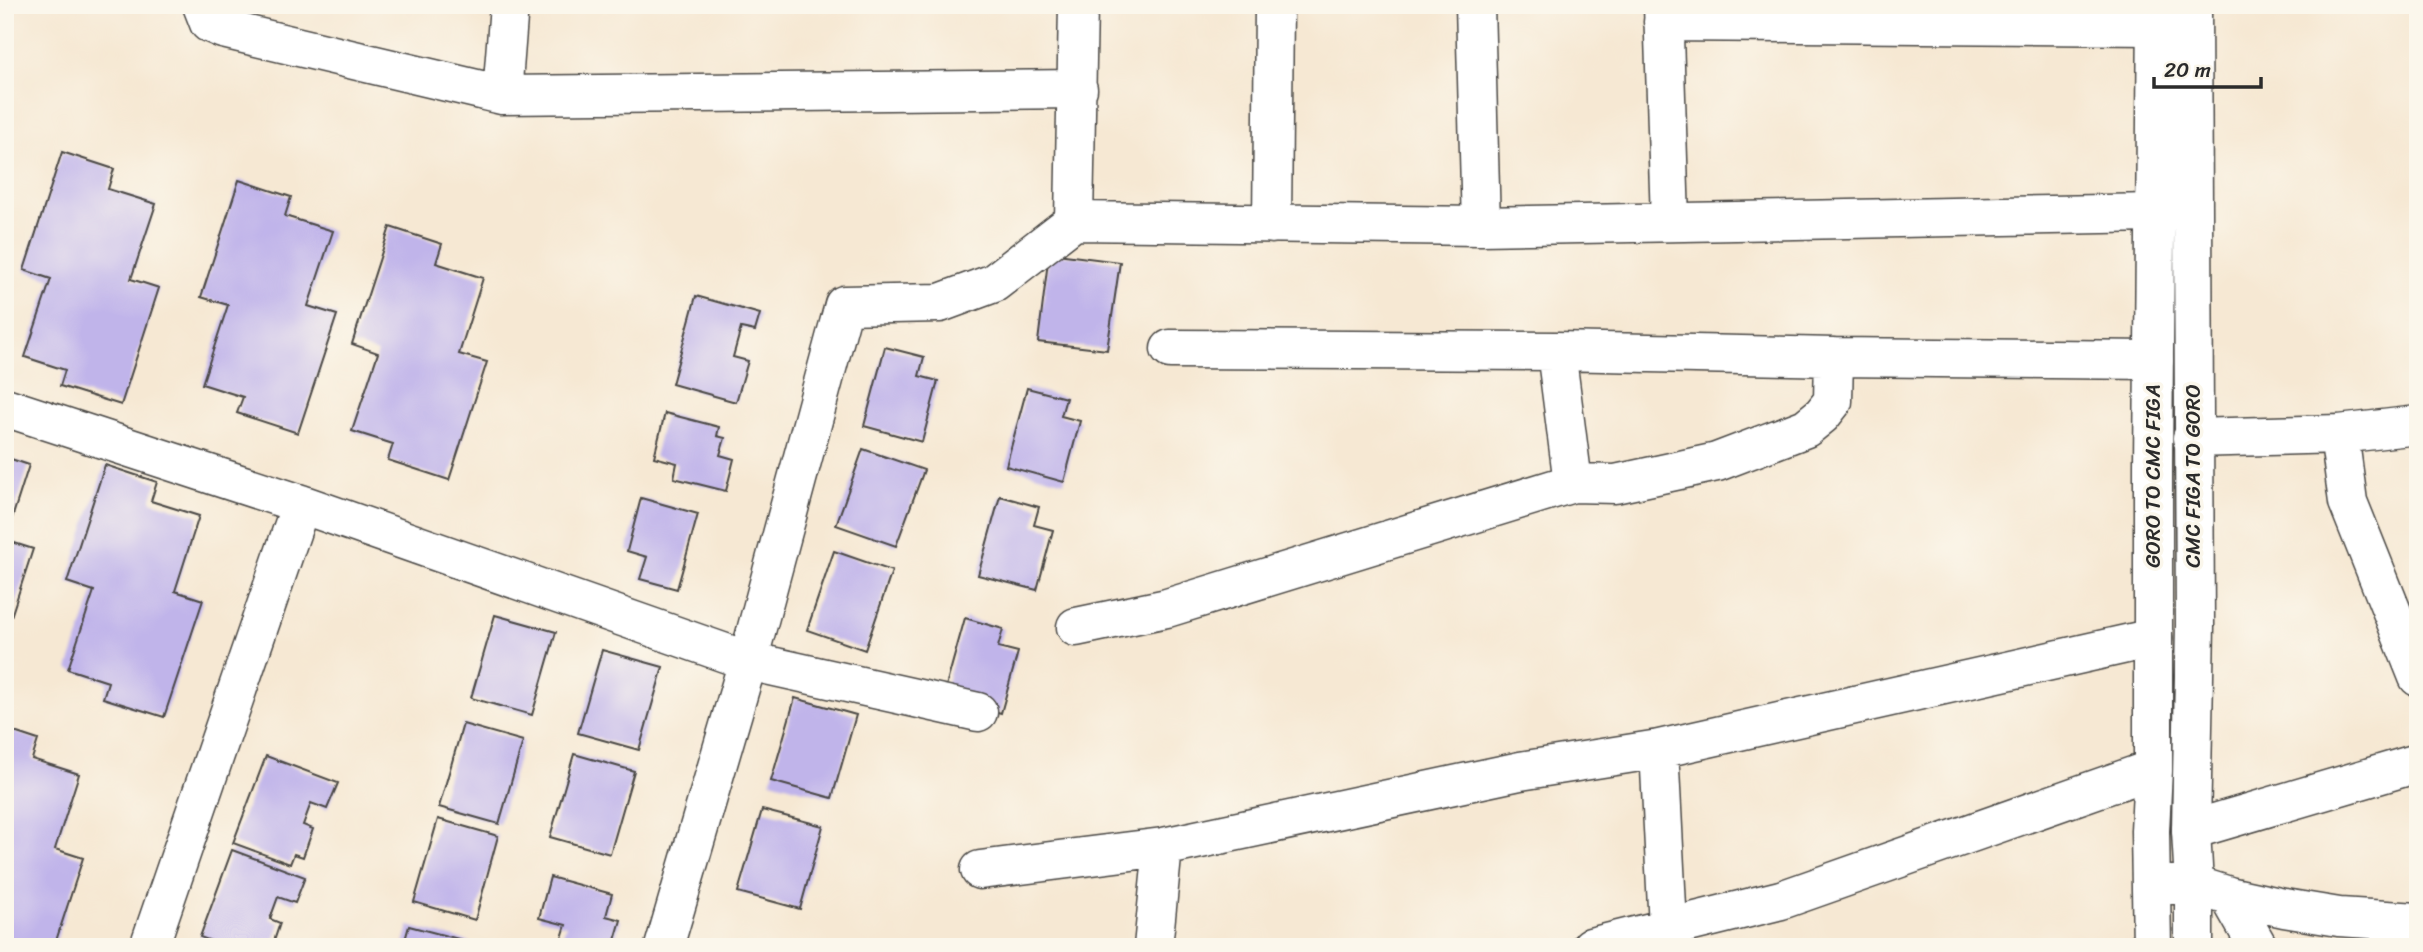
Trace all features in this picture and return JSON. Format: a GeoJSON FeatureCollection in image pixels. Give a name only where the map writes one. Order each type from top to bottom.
{"type":"FeatureCollection","features":[{"type":"Feature","properties":{"kind":"street"},"geometry":{"type":"LineString","coordinates":[[202,5],[209,23],[223,29],[502,95],[1078,89]]}},
{"type":"Feature","properties":{"kind":"street"},"geometry":{"type":"LineString","coordinates":[[502,95],[509,5]]}},
{"type":"Feature","properties":{"kind":"street"},"geometry":{"type":"LineString","coordinates":[[1073,221],[1078,5]]}},
{"type":"Feature","properties":{"kind":"street"},"geometry":{"type":"LineString","coordinates":[[1272,224],[1274,5]]}},
{"type":"Feature","properties":{"kind":"street"},"geometry":{"type":"LineString","coordinates":[[1475,5],[1481,226]]}},
{"type":"Feature","properties":{"kind":"street","name":"CMC FIGA TO GORO"},"geometry":{"type":"LineString","coordinates":[[2192,5],[2195,625],[2190,830],[2212,890],[2194,947]]}},
{"type":"Feature","properties":{"kind":"street"},"geometry":{"type":"LineString","coordinates":[[1670,221],[1663,14],[2157,16]]}},
{"type":"Feature","properties":{"kind":"street","name":"GORO TO CMC FIGA"},"geometry":{"type":"LineString","coordinates":[[2152,947],[2150,831],[2153,769],[2157,16]]}},
{"type":"Feature","properties":{"kind":"street"},"geometry":{"type":"LineString","coordinates":[[664,947],[748,661],[844,305],[940,303],[994,283],[1073,221],[1481,226],[2155,213]]}},
{"type":"Feature","properties":{"kind":"street"},"geometry":{"type":"LineString","coordinates":[[1170,349],[1556,351],[2154,360]]}},
{"type":"Feature","properties":{"kind":"street"},"geometry":{"type":"LineString","coordinates":[[1556,351],[1573,483]]}},
{"type":"Feature","properties":{"kind":"street"},"geometry":{"type":"LineString","coordinates":[[1076,627],[1167,608],[1573,483],[1615,484],[1717,462],[1806,428],[1822,415],[1833,401],[1834,357]]}},
{"type":"Feature","properties":{"kind":"street"},"geometry":{"type":"LineString","coordinates":[[5,407],[301,504],[748,661],[978,712]]}},
{"type":"Feature","properties":{"kind":"street"},"geometry":{"type":"LineString","coordinates":[[2193,438],[2339,434],[2418,425]]}},
{"type":"Feature","properties":{"kind":"street"},"geometry":{"type":"LineString","coordinates":[[2339,434],[2348,502],[2418,677]]}},
{"type":"Feature","properties":{"kind":"street"},"geometry":{"type":"LineString","coordinates":[[149,947],[301,504]]}},
{"type":"Feature","properties":{"kind":"street"},"geometry":{"type":"LineString","coordinates":[[980,870],[1163,847],[1520,771],[1660,749],[2153,638]]}},
{"type":"Feature","properties":{"kind":"street"},"geometry":{"type":"LineString","coordinates":[[1660,749],[1667,937]]}},
{"type":"Feature","properties":{"kind":"street"},"geometry":{"type":"LineString","coordinates":[[2190,830],[2418,763]]}},
{"type":"Feature","properties":{"kind":"street"},"geometry":{"type":"LineString","coordinates":[[1591,947],[1667,937],[1781,900],[2153,769]]}},
{"type":"Feature","properties":{"kind":"street"},"geometry":{"type":"LineString","coordinates":[[1153,947],[1163,847]]}},
{"type":"Feature","properties":{"kind":"street"},"geometry":{"type":"LineString","coordinates":[[2152,885],[2212,890],[2284,908],[2339,917],[2418,922]]}},
{"type":"Feature","properties":{"kind":"street"},"geometry":{"type":"LineString","coordinates":[[2212,890],[2258,947]]}},
{"type":"Feature","properties":{"kind":"building"},"geometry":{"type":"Polygon","coordinates":[[[62,152],[114,169],[108,189],[156,204],[131,279],[159,288],[121,405],[60,386],[65,370],[25,357],[51,279],[24,270],[62,152]]]}},
{"type":"Feature","properties":{"kind":"building"},"geometry":{"type":"Polygon","coordinates":[[[239,180],[291,197],[285,216],[333,231],[308,306],[337,315],[298,433],[237,413],[243,397],[202,384],[228,305],[201,297],[239,180]]]}},
{"type":"Feature","properties":{"kind":"building"},"geometry":{"type":"Polygon","coordinates":[[[390,227],[442,244],[436,263],[483,278],[459,354],[487,362],[449,480],[388,460],[393,444],[352,431],[378,353],[352,344],[390,227]]]}},
{"type":"Feature","properties":{"kind":"building"},"geometry":{"type":"Polygon","coordinates":[[[1049,253],[1120,262],[1107,350],[1038,342],[1049,253]]]}},
{"type":"Feature","properties":{"kind":"building"},"geometry":{"type":"Polygon","coordinates":[[[696,296],[760,314],[755,331],[741,328],[733,357],[748,361],[736,402],[672,384],[696,296]]]}},
{"type":"Feature","properties":{"kind":"building"},"geometry":{"type":"Polygon","coordinates":[[[885,347],[924,357],[919,376],[938,381],[922,442],[864,426],[885,347]]]}},
{"type":"Feature","properties":{"kind":"building"},"geometry":{"type":"Polygon","coordinates":[[[1027,388],[1066,398],[1061,416],[1080,421],[1064,482],[1006,466],[1027,388]]]}},
{"type":"Feature","properties":{"kind":"building"},"geometry":{"type":"Polygon","coordinates":[[[665,413],[719,427],[717,436],[725,438],[720,455],[734,459],[726,491],[674,478],[677,463],[654,457],[665,413]]]}},
{"type":"Feature","properties":{"kind":"building"},"geometry":{"type":"Polygon","coordinates":[[[863,449],[924,470],[896,546],[836,525],[863,449]]]}},
{"type":"Feature","properties":{"kind":"building"},"geometry":{"type":"Polygon","coordinates":[[[5,457],[29,465],[6,537],[5,537],[5,457]]]}},
{"type":"Feature","properties":{"kind":"building"},"geometry":{"type":"Polygon","coordinates":[[[105,465],[157,482],[151,501],[199,516],[175,591],[203,600],[164,717],[103,698],[108,682],[68,669],[94,591],[67,582],[105,465]]]}},
{"type":"Feature","properties":{"kind":"building"},"geometry":{"type":"Polygon","coordinates":[[[1000,496],[1039,507],[1034,525],[1053,530],[1037,590],[978,575],[1000,496]]]}},
{"type":"Feature","properties":{"kind":"building"},"geometry":{"type":"Polygon","coordinates":[[[641,498],[698,514],[677,589],[640,579],[647,557],[627,551],[641,498]]]}},
{"type":"Feature","properties":{"kind":"building"},"geometry":{"type":"Polygon","coordinates":[[[5,540],[33,549],[6,632],[5,632],[5,540]]]}},
{"type":"Feature","properties":{"kind":"building"},"geometry":{"type":"Polygon","coordinates":[[[834,551],[892,571],[865,650],[807,630],[834,551]]]}},
{"type":"Feature","properties":{"kind":"building"},"geometry":{"type":"Polygon","coordinates":[[[495,615],[556,632],[532,715],[471,698],[495,615]]]}},
{"type":"Feature","properties":{"kind":"building"},"geometry":{"type":"Polygon","coordinates":[[[965,618],[1003,629],[998,647],[1018,652],[1001,713],[943,697],[965,618]]]}},
{"type":"Feature","properties":{"kind":"building"},"geometry":{"type":"Polygon","coordinates":[[[602,650],[663,667],[639,750],[578,733],[602,650]]]}},
{"type":"Feature","properties":{"kind":"building"},"geometry":{"type":"Polygon","coordinates":[[[795,698],[856,715],[832,798],[771,781],[795,698]]]}},
{"type":"Feature","properties":{"kind":"building"},"geometry":{"type":"Polygon","coordinates":[[[463,724],[523,741],[499,824],[439,807],[463,724]]]}},
{"type":"Feature","properties":{"kind":"building"},"geometry":{"type":"Polygon","coordinates":[[[5,729],[38,740],[32,759],[79,774],[55,849],[83,858],[54,947],[5,947],[5,729]]]}},
{"type":"Feature","properties":{"kind":"building"},"geometry":{"type":"Polygon","coordinates":[[[574,754],[634,771],[610,854],[550,837],[574,754]]]}},
{"type":"Feature","properties":{"kind":"building"},"geometry":{"type":"Polygon","coordinates":[[[266,756],[338,783],[327,809],[311,803],[303,825],[313,829],[303,857],[294,854],[290,864],[233,843],[266,756]]]}},
{"type":"Feature","properties":{"kind":"building"},"geometry":{"type":"Polygon","coordinates":[[[762,810],[823,826],[800,909],[738,892],[762,810]]]}},
{"type":"Feature","properties":{"kind":"building"},"geometry":{"type":"Polygon","coordinates":[[[438,819],[498,836],[475,920],[414,902],[438,819]]]}},
{"type":"Feature","properties":{"kind":"building"},"geometry":{"type":"Polygon","coordinates":[[[232,850],[305,877],[295,903],[278,897],[270,919],[280,923],[272,947],[227,947],[200,937],[232,850]]]}},
{"type":"Feature","properties":{"kind":"building"},"geometry":{"type":"Polygon","coordinates":[[[550,877],[612,894],[606,916],[621,920],[613,947],[581,947],[561,941],[566,925],[539,918],[550,877]]]}},
{"type":"Feature","properties":{"kind":"building"},"geometry":{"type":"Polygon","coordinates":[[[409,926],[470,942],[469,947],[403,947],[409,926]]]}}]}
